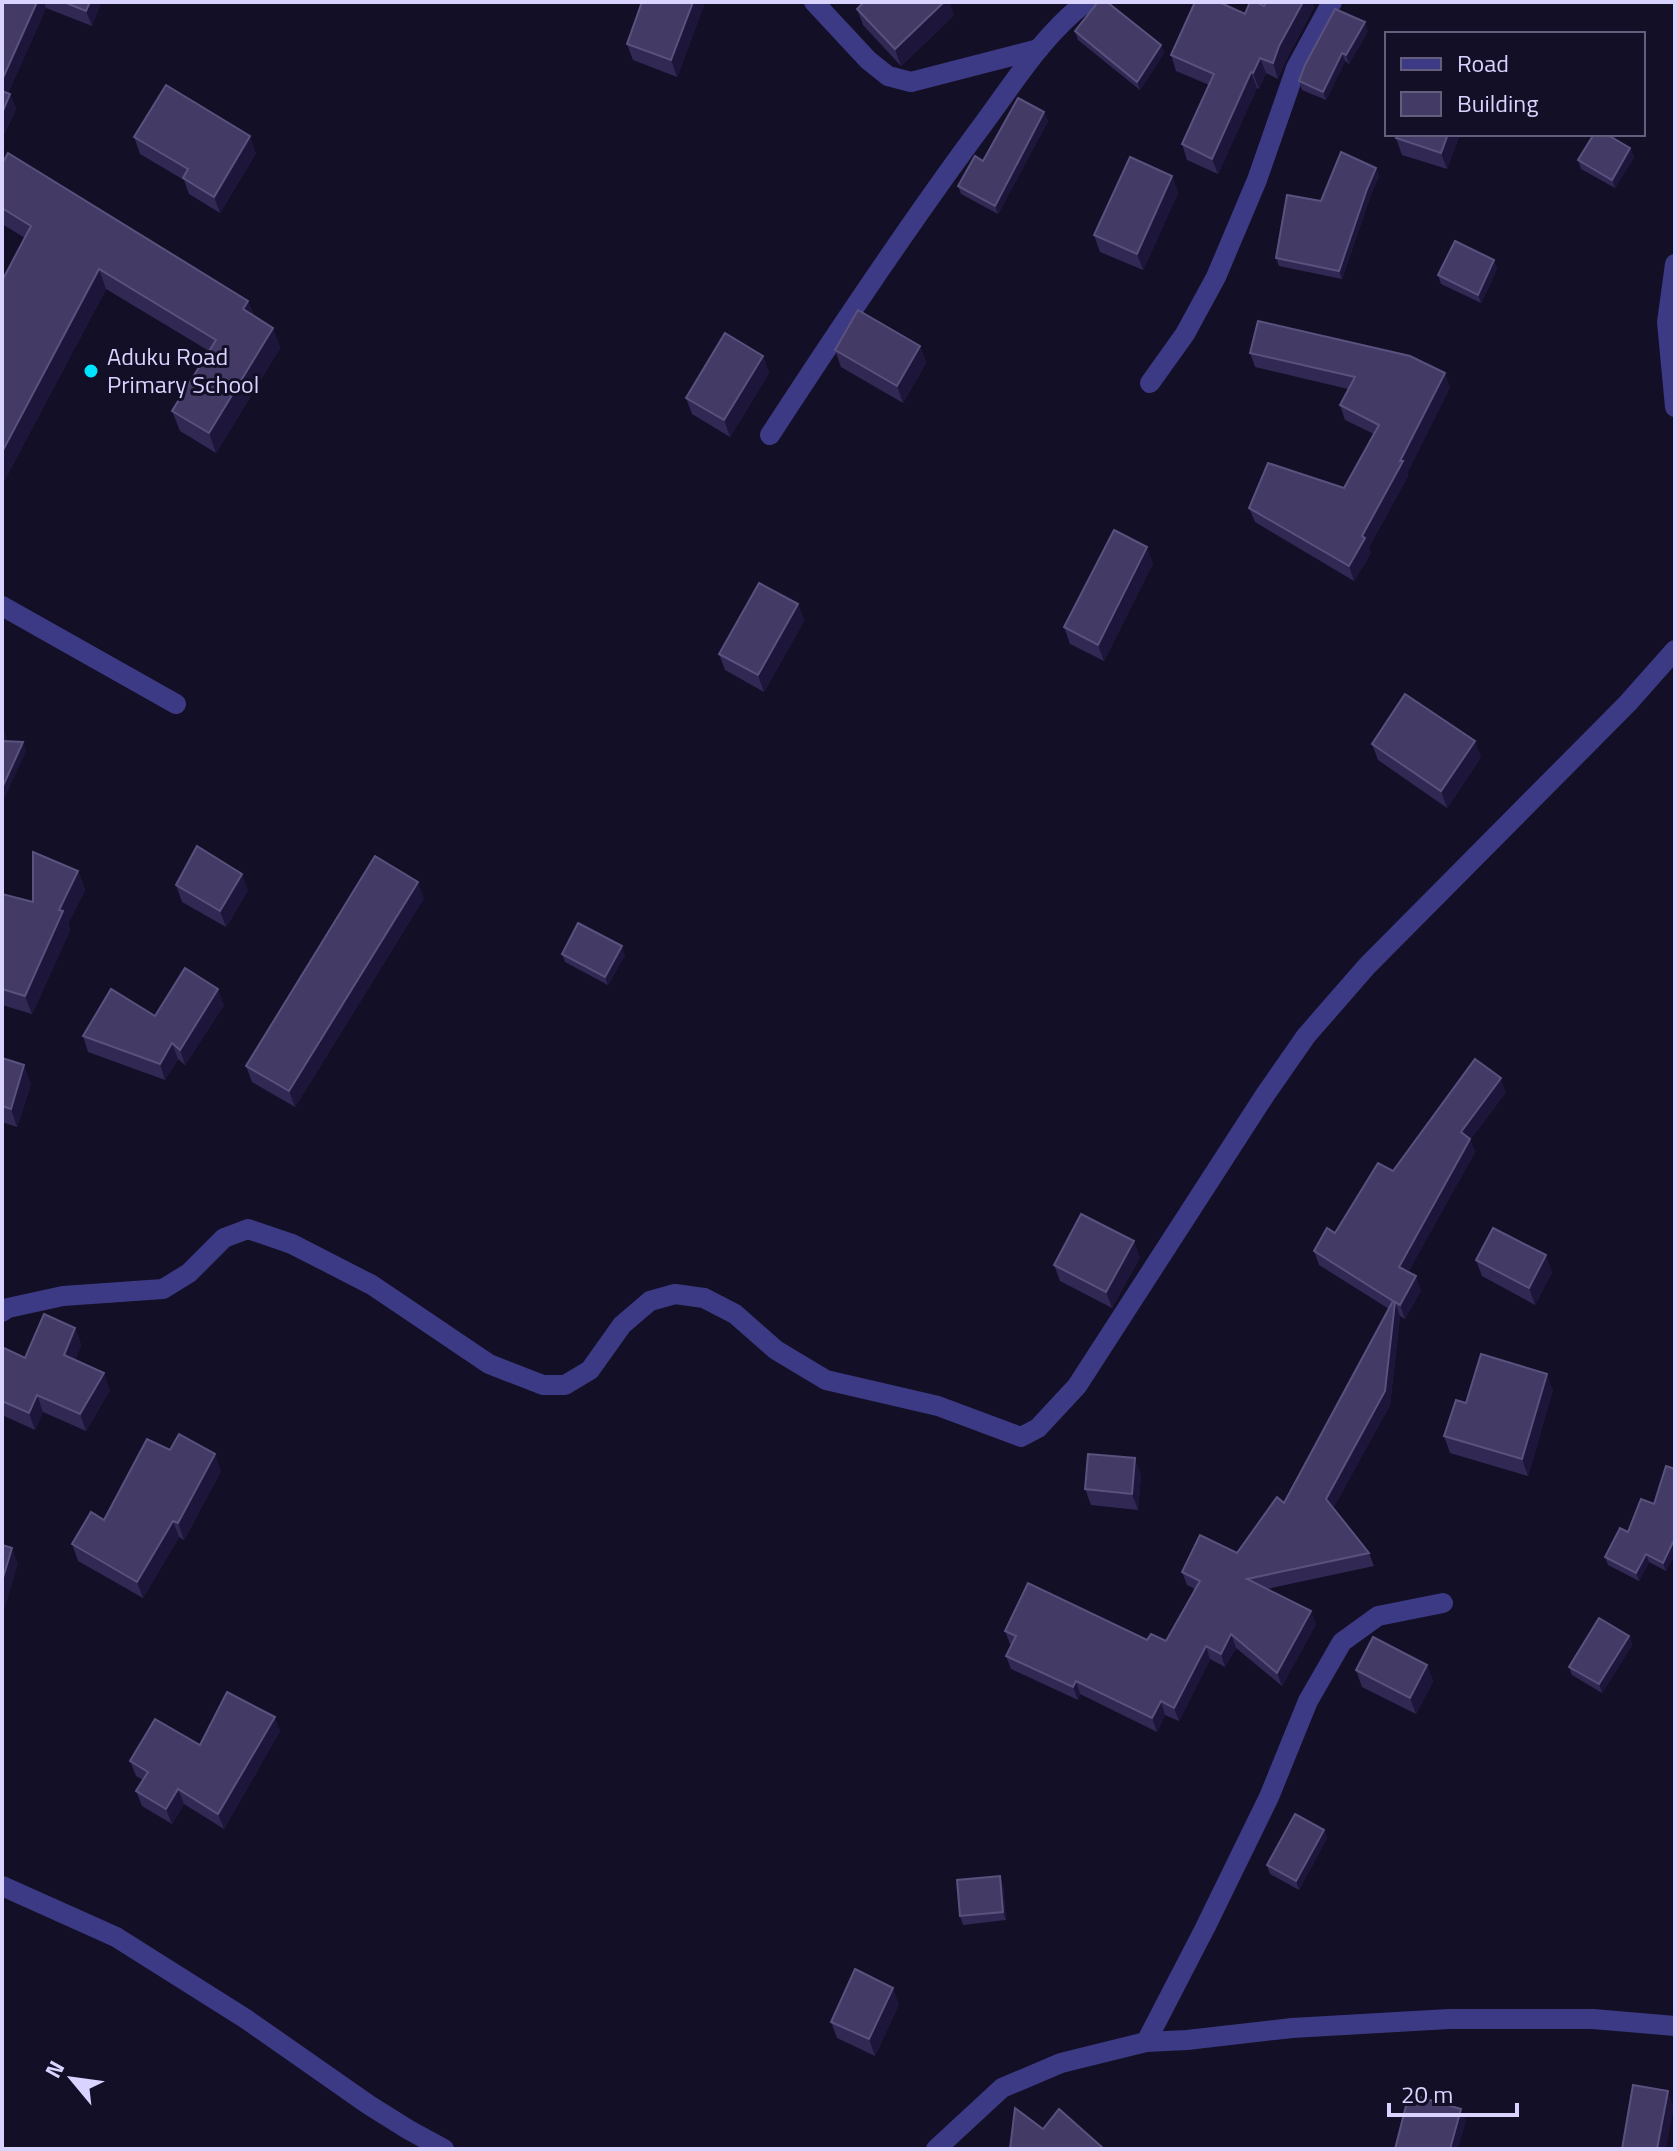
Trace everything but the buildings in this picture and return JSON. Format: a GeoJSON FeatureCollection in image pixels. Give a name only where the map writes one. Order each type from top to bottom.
{"type":"FeatureCollection","features":[{"type":"Feature","properties":{"kind":"street"},"geometry":{"type":"LineString","coordinates":[[814,2],[868,60],[888,76],[911,82],[1039,49]]}},
{"type":"Feature","properties":{"kind":"street"},"geometry":{"type":"LineString","coordinates":[[770,435],[944,177],[1039,49],[1066,17],[1086,2]]}},
{"type":"Feature","properties":{"kind":"street"},"geometry":{"type":"LineString","coordinates":[[1150,383],[1185,334],[1216,277],[1257,180],[1296,68],[1332,2]]}},
{"type":"Feature","properties":{"kind":"street"},"geometry":{"type":"LineString","coordinates":[[1675,264],[1667,322],[1675,407]]}},
{"type":"Feature","properties":{"kind":"street"},"geometry":{"type":"LineString","coordinates":[[2,606],[176,704]]}},
{"type":"Feature","properties":{"kind":"street"},"geometry":{"type":"LineString","coordinates":[[2,1312],[63,1296],[163,1289],[189,1273],[224,1238],[248,1229],[292,1244],[372,1285],[489,1364],[543,1385],[565,1385],[590,1370],[622,1325],[650,1301],[675,1294],[704,1298],[735,1314],[776,1350],[826,1380],[938,1406],[1021,1437],[1038,1428],[1077,1386],[1306,1036],[1367,966],[1628,703],[1675,650]]}},
{"type":"Feature","properties":{"kind":"street"},"geometry":{"type":"LineString","coordinates":[[1146,2042],[1269,1797],[1308,1701],[1342,1642],[1378,1616],[1443,1603]]}},
{"type":"Feature","properties":{"kind":"street"},"geometry":{"type":"LineString","coordinates":[[2,1886],[116,1937],[246,2019],[369,2105],[444,2149]]}},
{"type":"Feature","properties":{"kind":"street"},"geometry":{"type":"LineString","coordinates":[[936,2149],[1002,2088],[1061,2063],[1146,2042],[1292,2028],[1449,2019],[1593,2019],[1675,2026]]}},
{"type":"Feature","properties":{"kind":"place","name":"Aduku Road Primary School"},"geometry":{"type":"Point","coordinates":[91,371]}}]}
